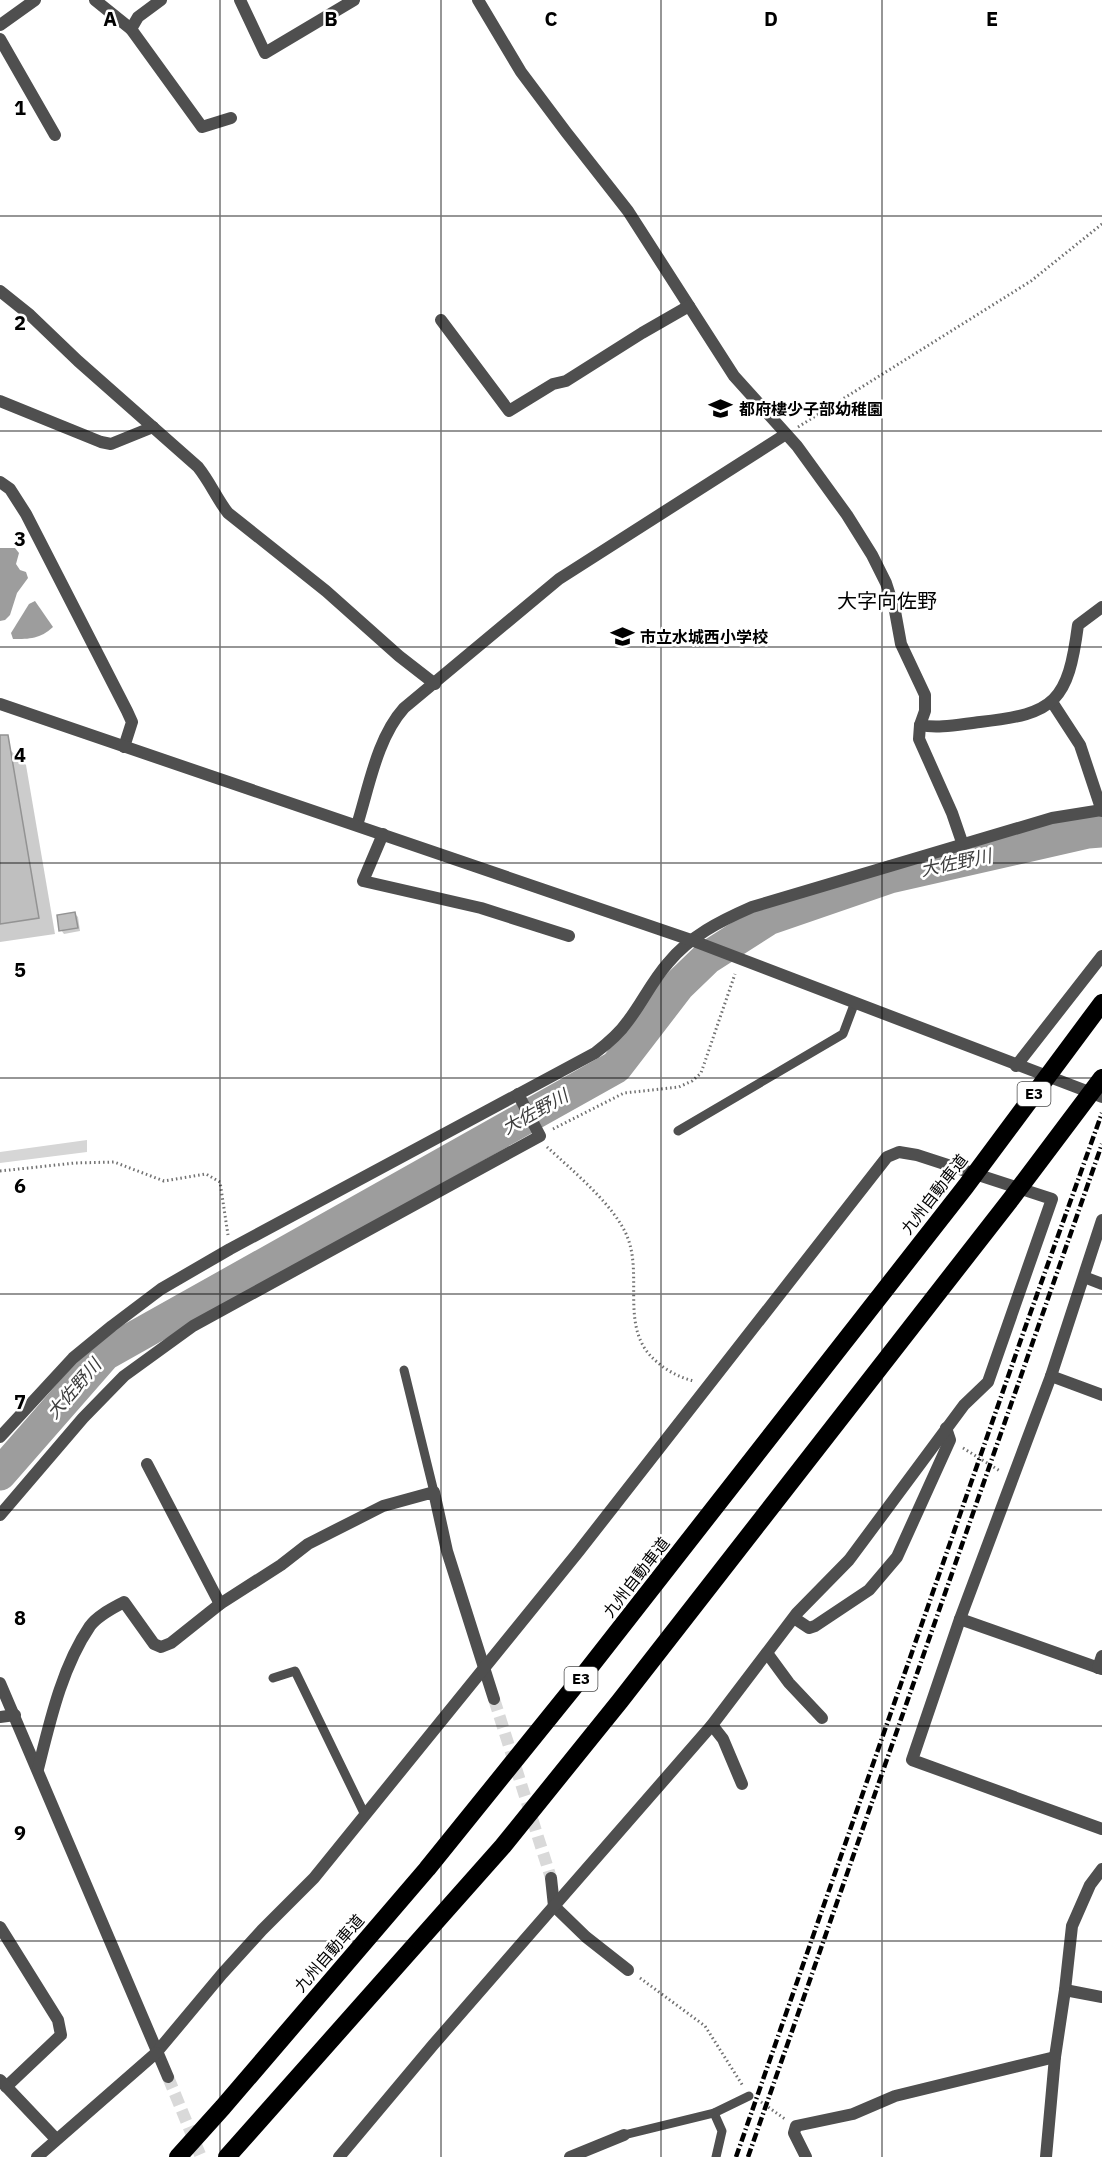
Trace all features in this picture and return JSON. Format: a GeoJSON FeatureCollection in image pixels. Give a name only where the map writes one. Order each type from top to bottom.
{"type":"FeatureCollection","features":[{"type":"Feature","properties":{"kind":"highway","name":"九州自動車道"},"geometry":{"type":"LineString","coordinates":[[178,2157],[456,1833],[586,1672],[966,1186],[1102,1003]]}},
{"type":"Feature","properties":{"kind":"highway","name":"E3"},"geometry":{"type":"LineString","coordinates":[[227,2157],[503,1846],[628,1691],[1011,1198],[1102,1077]]}},
{"type":"Feature","properties":{"kind":"street"},"geometry":{"type":"LineString","coordinates":[[0,25],[35,0]]}},
{"type":"Feature","properties":{"kind":"street"},"geometry":{"type":"LineString","coordinates":[[95,0],[131,28],[202,127],[231,118]]}},
{"type":"Feature","properties":{"kind":"street"},"geometry":{"type":"LineString","coordinates":[[131,28],[138,17],[161,0]]}},
{"type":"Feature","properties":{"kind":"street"},"geometry":{"type":"LineString","coordinates":[[240,0],[265,53],[354,0]]}},
{"type":"Feature","properties":{"kind":"street"},"geometry":{"type":"LineString","coordinates":[[478,0],[521,72],[628,211],[734,376],[786,434],[847,516],[872,555],[886,583],[895,611],[901,644],[925,695],[925,711],[920,725],[919,739],[952,813],[963,845]]}},
{"type":"Feature","properties":{"kind":"street"},"geometry":{"type":"LineString","coordinates":[[0,39],[55,135]]}},
{"type":"Feature","properties":{"kind":"street"},"geometry":{"type":"LineString","coordinates":[[0,291],[198,467],[208,479],[228,513],[326,591],[399,656],[435,684]]}},
{"type":"Feature","properties":{"kind":"street"},"geometry":{"type":"LineString","coordinates":[[441,320],[508,411],[553,384],[566,381],[689,306]]}},
{"type":"Feature","properties":{"kind":"street"},"geometry":{"type":"LineString","coordinates":[[0,401],[111,444],[153,426]]}},
{"type":"Feature","properties":{"kind":"street"},"geometry":{"type":"LineString","coordinates":[[357,825],[385,736],[393,721],[404,708],[560,579],[786,434]]}},
{"type":"Feature","properties":{"kind":"street"},"geometry":{"type":"LineString","coordinates":[[0,482],[10,489],[26,514],[127,711],[132,723],[124,747]]}},
{"type":"Feature","properties":{"kind":"street"},"geometry":{"type":"LineString","coordinates":[[920,725],[929,727],[1029,716],[1052,702],[1066,682],[1074,660],[1078,626],[1102,607]]}},
{"type":"Feature","properties":{"kind":"street"},"geometry":{"type":"LineString","coordinates":[[0,1437],[74,1358],[161,1289],[230,1249],[595,1053],[609,1042],[628,1021],[668,963],[691,940],[722,920],[752,907],[1052,818],[1102,810],[1080,745],[1052,702]]}},
{"type":"Feature","properties":{"kind":"street"},"geometry":{"type":"LineString","coordinates":[[0,704],[691,940],[1102,1097]]}},
{"type":"Feature","properties":{"kind":"street"},"geometry":{"type":"LineString","coordinates":[[383,834],[363,881],[481,908],[569,936]]}},
{"type":"Feature","properties":{"kind":"street"},"geometry":{"type":"LineString","coordinates":[[1016,1066],[1102,956]]}},
{"type":"Feature","properties":{"kind":"street"},"geometry":{"type":"LineString","coordinates":[[0,1515],[83,1418],[124,1376],[193,1326],[540,1136],[518,1094]]}},
{"type":"Feature","properties":{"kind":"street"},"geometry":{"type":"LineString","coordinates":[[37,2157],[156,2053],[222,1974],[262,1930],[315,1878],[579,1551],[887,1157],[899,1152],[917,1155],[1052,1199],[988,1382],[964,1405],[948,1434],[897,1557],[869,1590],[815,1626],[809,1628],[794,1618]]}},
{"type":"Feature","properties":{"kind":"street"},"geometry":{"type":"LineString","coordinates":[[1102,1220],[1051,1376],[960,1619],[912,1760],[1102,1829]]}},
{"type":"Feature","properties":{"kind":"street"},"geometry":{"type":"LineString","coordinates":[[1084,1277],[1102,1284]]}},
{"type":"Feature","properties":{"kind":"street"},"geometry":{"type":"LineString","coordinates":[[1051,1376],[1102,1395]]}},
{"type":"Feature","properties":{"kind":"street"},"geometry":{"type":"LineString","coordinates":[[339,2157],[433,2045],[712,1725],[794,1618],[849,1560],[948,1434]]}},
{"type":"Feature","properties":{"kind":"street"},"geometry":{"type":"LineString","coordinates":[[147,1464],[220,1604]]}},
{"type":"Feature","properties":{"kind":"street"},"geometry":{"type":"LineString","coordinates":[[38,1769],[58,1697],[72,1660],[91,1624],[123,1602],[154,1644],[161,1647],[171,1643],[220,1604],[281,1565],[308,1544],[383,1506],[434,1492],[447,1551],[494,1699]]}},
{"type":"Feature","properties":{"kind":"street"},"geometry":{"type":"LineString","coordinates":[[960,1619],[1101,1664]]}},
{"type":"Feature","properties":{"kind":"street"},"geometry":{"type":"LineString","coordinates":[[767,1653],[789,1683],[822,1718]]}},
{"type":"Feature","properties":{"kind":"street"},"geometry":{"type":"LineString","coordinates":[[0,1683],[168,2077]]}},
{"type":"Feature","properties":{"kind":"street"},"geometry":{"type":"LineString","coordinates":[[0,1717],[15,1716]]}},
{"type":"Feature","properties":{"kind":"street"},"geometry":{"type":"LineString","coordinates":[[712,1725],[723,1739],[742,1784]]}},
{"type":"Feature","properties":{"kind":"street"},"geometry":{"type":"LineString","coordinates":[[1046,2157],[1055,2057],[1072,1926],[1090,1885],[1102,1869]]}},
{"type":"Feature","properties":{"kind":"street"},"geometry":{"type":"LineString","coordinates":[[551,1878],[554,1905],[586,1937],[628,1970]]}},
{"type":"Feature","properties":{"kind":"street"},"geometry":{"type":"LineString","coordinates":[[0,1927],[58,2020],[61,2035],[3,2083],[56,2139]]}},
{"type":"Feature","properties":{"kind":"street"},"geometry":{"type":"LineString","coordinates":[[1065,1990],[1102,1997]]}},
{"type":"Feature","properties":{"kind":"street"},"geometry":{"type":"LineString","coordinates":[[806,2157],[794,2133],[796,2126],[853,2114],[895,2096],[1055,2057]]}},
{"type":"Feature","properties":{"kind":"street"},"geometry":{"type":"LineString","coordinates":[[570,2157],[624,2135]]}},
{"type":"Feature","properties":{"kind":"lane"},"geometry":{"type":"LineString","coordinates":[[678,1131],[843,1034],[855,1002]]}},
{"type":"Feature","properties":{"kind":"lane"},"geometry":{"type":"LineString","coordinates":[[404,1370],[434,1492]]}},
{"type":"Feature","properties":{"kind":"lane"},"geometry":{"type":"LineString","coordinates":[[273,1678],[296,1671],[365,1815]]}},
{"type":"Feature","properties":{"kind":"lane"},"geometry":{"type":"LineString","coordinates":[[624,2135],[714,2113],[749,2096]]}},
{"type":"Feature","properties":{"kind":"lane"},"geometry":{"type":"LineString","coordinates":[[714,2113],[722,2131],[716,2157]]}},
{"type":"Feature","properties":{"kind":"path"},"geometry":{"type":"LineString","coordinates":[[786,434],[1031,281],[1102,224]]}},
{"type":"Feature","properties":{"kind":"path"},"geometry":{"type":"LineString","coordinates":[[710,1383],[691,1381],[665,1369],[651,1358],[638,1339],[633,1310],[633,1253],[627,1234],[604,1202],[544,1143],[540,1136],[624,1093],[679,1087],[697,1077],[701,1073],[740,960]]}},
{"type":"Feature","properties":{"kind":"path"},"geometry":{"type":"LineString","coordinates":[[0,1171],[75,1163],[114,1162],[164,1180],[206,1174],[220,1182],[230,1249]]}},
{"type":"Feature","properties":{"kind":"path"},"geometry":{"type":"LineString","coordinates":[[948,1434],[989,1466],[1013,1477]]}},
{"type":"Feature","properties":{"kind":"path"},"geometry":{"type":"LineString","coordinates":[[628,1970],[705,2026],[749,2096],[796,2126]]}},
{"type":"Feature","properties":{"kind":"shaded area"},"geometry":{"type":"Polygon","coordinates":[[[0,548],[15,548],[19,553],[16,564],[20,570],[26,572],[28,578],[17,593],[10,615],[0,621],[0,548]]]}},
{"type":"Feature","properties":{"kind":"shaded area"},"geometry":{"type":"Polygon","coordinates":[[[35,601],[53,627],[34,638],[13,639],[11,633],[29,604],[35,601]]]}},
{"type":"Feature","properties":{"kind":"shaded area"},"geometry":{"type":"Polygon","coordinates":[[[87,1140],[87,1152],[0,1163],[0,1152],[87,1140]]]}},
{"type":"Feature","properties":{"kind":"building"},"geometry":{"type":"Polygon","coordinates":[[[0,735],[8,735],[39,918],[0,924],[0,735]]]}},
{"type":"Feature","properties":{"kind":"building"},"geometry":{"type":"Polygon","coordinates":[[[75,912],[78,928],[59,931],[57,915],[75,912]]]}},
{"type":"Feature","properties":{"kind":"waterway","name":"大佐野川"},"geometry":{"type":"LineString","coordinates":[[0,1474],[105,1354],[616,1067],[679,985],[707,958],[768,919],[890,877],[1088,832],[1102,831]]}},
{"type":"Feature","properties":{"kind":"tunnel"},"geometry":{"type":"LineString","coordinates":[[494,1699],[551,1878]]}},
{"type":"Feature","properties":{"kind":"tunnel"},"geometry":{"type":"LineString","coordinates":[[168,2077],[201,2157]]}},
{"type":"Feature","properties":{"kind":"railway"},"geometry":{"type":"LineString","coordinates":[[736,2157],[1102,1113]]}},
{"type":"Feature","properties":{"kind":"railway"},"geometry":{"type":"LineString","coordinates":[[748,2157],[1102,1144]]}},
{"type":"Feature","properties":{"kind":"place","name":"都府樓少子部幼稚園"},"geometry":{"type":"Point","coordinates":[721,409]}},
{"type":"Feature","properties":{"kind":"place","name":"市立水城西小学校"},"geometry":{"type":"Point","coordinates":[622,637]}},
{"type":"Feature","properties":{"kind":"district","name":"大字向佐野"},"geometry":{"type":"Point","coordinates":[887,601]}}]}
